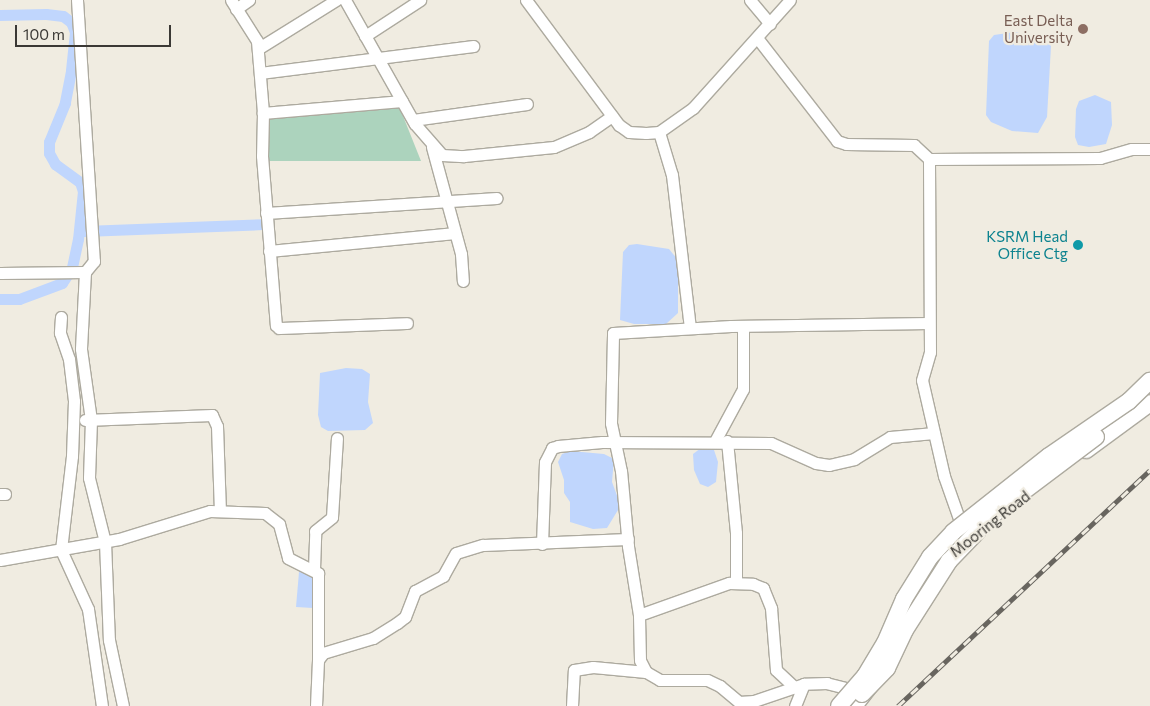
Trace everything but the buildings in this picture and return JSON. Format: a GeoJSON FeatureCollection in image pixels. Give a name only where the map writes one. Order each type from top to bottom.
{"type":"FeatureCollection","features":[{"type":"Feature","properties":{"kind":"highway"},"geometry":{"type":"LineString","coordinates":[[839,706],[865,676],[885,643],[904,599],[930,558],[953,532],[1049,456],[1129,401],[1150,381]]}},
{"type":"Feature","properties":{"kind":"highway"},"geometry":{"type":"LineString","coordinates":[[856,702],[887,668],[905,630],[949,561],[996,512],[1150,397]]}},
{"type":"Feature","properties":{"kind":"highway","name":"Mooring Road"},"geometry":{"type":"LineString","coordinates":[[856,702],[917,600],[944,559],[966,538],[1150,403]]}},
{"type":"Feature","properties":{"kind":"street"},"geometry":{"type":"LineString","coordinates":[[0,273],[83,271],[94,262],[77,0]]}},
{"type":"Feature","properties":{"kind":"street"},"geometry":{"type":"LineString","coordinates":[[250,0],[234,4],[259,48],[263,113],[262,156],[275,321],[279,328],[406,324]]}},
{"type":"Feature","properties":{"kind":"street"},"geometry":{"type":"LineString","coordinates":[[259,48],[336,0]]}},
{"type":"Feature","properties":{"kind":"street"},"geometry":{"type":"LineString","coordinates":[[345,0],[413,120],[432,147],[455,233],[463,281]]}},
{"type":"Feature","properties":{"kind":"street"},"geometry":{"type":"LineString","coordinates":[[366,36],[420,0]]}},
{"type":"Feature","properties":{"kind":"street"},"geometry":{"type":"LineString","coordinates":[[526,0],[612,116],[629,132],[659,132],[693,108],[758,39],[790,0]]}},
{"type":"Feature","properties":{"kind":"street"},"geometry":{"type":"LineString","coordinates":[[750,0],[770,24]]}},
{"type":"Feature","properties":{"kind":"street"},"geometry":{"type":"LineString","coordinates":[[758,39],[837,141],[846,144],[914,145],[929,159],[1100,158],[1132,149],[1150,149]]}},
{"type":"Feature","properties":{"kind":"street"},"geometry":{"type":"LineString","coordinates":[[260,73],[473,46]]}},
{"type":"Feature","properties":{"kind":"street"},"geometry":{"type":"LineString","coordinates":[[263,113],[402,101]]}},
{"type":"Feature","properties":{"kind":"street"},"geometry":{"type":"LineString","coordinates":[[413,120],[526,104]]}},
{"type":"Feature","properties":{"kind":"street"},"geometry":{"type":"LineString","coordinates":[[432,147],[450,156],[540,150],[573,140],[612,116]]}},
{"type":"Feature","properties":{"kind":"street"},"geometry":{"type":"LineString","coordinates":[[659,132],[672,175],[690,328]]}},
{"type":"Feature","properties":{"kind":"street"},"geometry":{"type":"LineString","coordinates":[[929,159],[930,352],[922,380],[944,476],[966,538]]}},
{"type":"Feature","properties":{"kind":"street"},"geometry":{"type":"LineString","coordinates":[[266,213],[497,198]]}},
{"type":"Feature","properties":{"kind":"street"},"geometry":{"type":"LineString","coordinates":[[269,251],[455,233]]}},
{"type":"Feature","properties":{"kind":"street"},"geometry":{"type":"LineString","coordinates":[[83,271],[81,354],[91,420],[90,484],[105,542],[109,640],[123,706]]}},
{"type":"Feature","properties":{"kind":"street"},"geometry":{"type":"LineString","coordinates":[[61,317],[60,333],[69,359],[74,420],[61,550],[88,609],[102,706]]}},
{"type":"Feature","properties":{"kind":"street"},"geometry":{"type":"LineString","coordinates":[[646,672],[640,660],[640,615],[628,539],[621,471],[611,423],[614,333],[743,326],[929,323]]}},
{"type":"Feature","properties":{"kind":"street"},"geometry":{"type":"LineString","coordinates":[[715,441],[743,389],[743,326]]}},
{"type":"Feature","properties":{"kind":"street"},"geometry":{"type":"LineString","coordinates":[[74,420],[212,415],[217,426],[220,511]]}},
{"type":"Feature","properties":{"kind":"street"},"geometry":{"type":"LineString","coordinates":[[542,544],[546,462],[549,453],[568,444],[715,441],[771,443],[816,463],[829,465],[854,459],[890,437],[934,433]]}},
{"type":"Feature","properties":{"kind":"street"},"geometry":{"type":"LineString","coordinates":[[316,706],[320,581],[314,569],[315,531],[332,516],[337,438]]}},
{"type":"Feature","properties":{"kind":"street"},"geometry":{"type":"LineString","coordinates":[[727,441],[736,533],[736,583]]}},
{"type":"Feature","properties":{"kind":"street"},"geometry":{"type":"LineString","coordinates":[[0,560],[105,542],[196,514],[220,511],[265,513],[279,524],[288,558],[314,569]]}},
{"type":"Feature","properties":{"kind":"street"},"geometry":{"type":"LineString","coordinates":[[318,660],[323,653],[332,648],[373,638],[397,624],[405,617],[415,591],[442,576],[456,553],[483,545],[628,539]]}},
{"type":"Feature","properties":{"kind":"street"},"geometry":{"type":"LineString","coordinates":[[640,615],[713,587],[736,583],[753,584],[769,595],[776,670],[800,686]]}},
{"type":"Feature","properties":{"kind":"street"},"geometry":{"type":"LineString","coordinates":[[572,706],[574,670],[593,667],[646,672],[660,680],[708,680],[720,686],[739,702],[754,701],[800,686],[827,683],[852,687],[856,702]]}},
{"type":"Feature","properties":{"kind":"street"},"geometry":{"type":"LineString","coordinates":[[795,706],[800,686]]}},
{"type":"Feature","properties":{"kind":"green space"},"geometry":{"type":"Polygon","coordinates":[[[399,106],[421,161],[267,161],[267,116],[399,106]]]}},
{"type":"Feature","properties":{"kind":"water"},"geometry":{"type":"Polygon","coordinates":[[[1015,32],[1046,40],[1051,46],[1047,117],[1038,133],[1012,131],[991,122],[986,115],[989,41],[994,35],[1015,32]]]}},
{"type":"Feature","properties":{"kind":"water"},"geometry":{"type":"Polygon","coordinates":[[[1095,95],[1111,102],[1112,125],[1106,144],[1089,147],[1078,145],[1075,137],[1076,109],[1079,101],[1095,95]]]}},
{"type":"Feature","properties":{"kind":"water"},"geometry":{"type":"Polygon","coordinates":[[[637,244],[669,249],[678,260],[678,313],[666,324],[634,324],[620,320],[623,252],[629,245],[637,244]]]}},
{"type":"Feature","properties":{"kind":"water"},"geometry":{"type":"Polygon","coordinates":[[[346,368],[362,369],[370,374],[368,402],[373,423],[365,430],[328,431],[321,427],[318,415],[320,373],[346,368]]]}},
{"type":"Feature","properties":{"kind":"water"},"geometry":{"type":"Polygon","coordinates":[[[701,448],[714,450],[718,462],[716,482],[708,487],[700,484],[694,470],[693,454],[701,448]]]}},
{"type":"Feature","properties":{"kind":"water"},"geometry":{"type":"Polygon","coordinates":[[[571,451],[604,454],[614,459],[612,482],[619,501],[618,510],[607,528],[593,529],[570,522],[570,502],[564,493],[564,480],[558,462],[562,454],[571,451]]]}},
{"type":"Feature","properties":{"kind":"water"},"geometry":{"type":"Polygon","coordinates":[[[299,572],[314,574],[313,608],[296,607],[299,572]]]}},
{"type":"Feature","properties":{"kind":"waterway"},"geometry":{"type":"LineString","coordinates":[[0,15],[46,14],[63,16],[71,22],[75,32],[71,71],[65,103],[49,142],[49,153],[55,164],[80,182],[83,191],[78,239],[72,268],[62,283],[19,299],[0,299]]}},
{"type":"Feature","properties":{"kind":"waterway"},"geometry":{"type":"LineString","coordinates":[[84,231],[263,224]]}},
{"type":"Feature","properties":{"kind":"railway"},"geometry":{"type":"LineString","coordinates":[[898,706],[1150,470]]}},
{"type":"Feature","properties":{"kind":"place","name":"East Delta University"},"geometry":{"type":"Point","coordinates":[1083,29]}},
{"type":"Feature","properties":{"kind":"place","name":"KSRM Head Office Ctg"},"geometry":{"type":"Point","coordinates":[1078,245]}}]}
